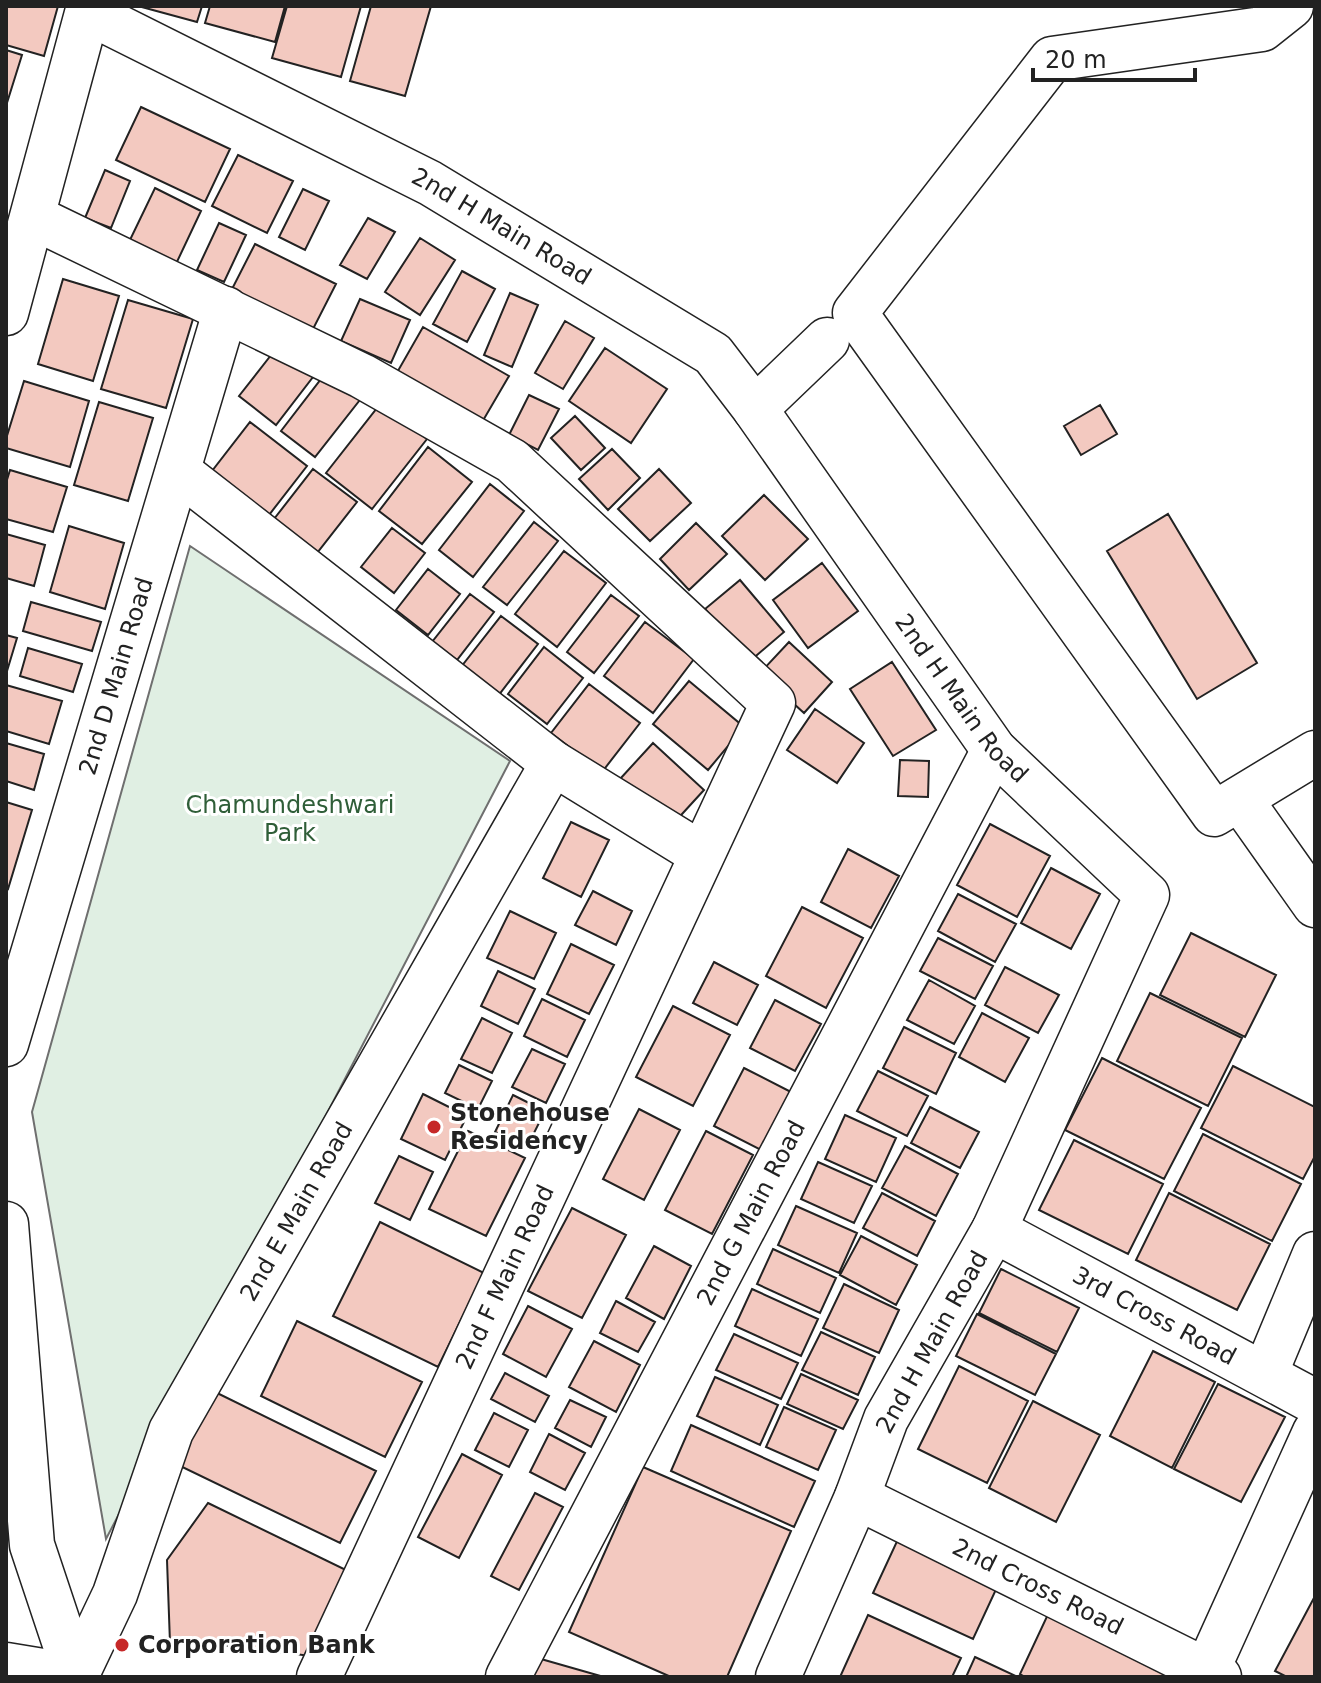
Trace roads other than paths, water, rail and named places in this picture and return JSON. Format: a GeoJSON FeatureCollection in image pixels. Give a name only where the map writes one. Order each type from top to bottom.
{"type":"FeatureCollection","features":[{"type":"Feature","properties":{"kind":"street"},"geometry":{"type":"LineString","coordinates":[[1291,6],[1262,29],[1052,59],[855,313],[1214,814],[1315,753]]}},
{"type":"Feature","properties":{"kind":"street"},"geometry":{"type":"LineString","coordinates":[[6,313],[89,9]]}},
{"type":"Feature","properties":{"kind":"street","name":"2nd H Main Road"},"geometry":{"type":"LineString","coordinates":[[89,9],[430,183],[713,354],[755,409],[994,750],[1147,895],[994,1230],[886,1419],[857,1497],[778,1677]]}},
{"type":"Feature","properties":{"kind":"street"},"geometry":{"type":"LineString","coordinates":[[33,217],[226,309]]}},
{"type":"Feature","properties":{"kind":"street","name":"2nd D Main Road"},"geometry":{"type":"LineString","coordinates":[[6,1044],[226,309]]}},
{"type":"Feature","properties":{"kind":"street","name":"2nd F Main Road"},"geometry":{"type":"LineString","coordinates":[[226,309],[362,376],[512,461],[773,703],[319,1677]]}},
{"type":"Feature","properties":{"kind":"street"},"geometry":{"type":"LineString","coordinates":[[755,409],[827,340]]}},
{"type":"Feature","properties":{"kind":"street"},"geometry":{"type":"LineString","coordinates":[[178,471],[553,763],[701,854]]}},
{"type":"Feature","properties":{"kind":"street","name":"2nd G Main Road"},"geometry":{"type":"LineString","coordinates":[[508,1677],[994,750]]}},
{"type":"Feature","properties":{"kind":"street","name":"2nd E Main Road"},"geometry":{"type":"LineString","coordinates":[[77,1677],[115,1594],[171,1431],[553,763]]}},
{"type":"Feature","properties":{"kind":"street"},"geometry":{"type":"LineString","coordinates":[[1240,799],[1315,905]]}},
{"type":"Feature","properties":{"kind":"street"},"geometry":{"type":"LineString","coordinates":[[6,1224],[32,1545],[77,1677],[6,1665]]}},
{"type":"Feature","properties":{"kind":"street","name":"3rd Cross Road"},"geometry":{"type":"LineString","coordinates":[[994,1230],[1315,1402]]}},
{"type":"Feature","properties":{"kind":"street"},"geometry":{"type":"LineString","coordinates":[[1265,1374],[1315,1254]]}},
{"type":"Feature","properties":{"kind":"street"},"geometry":{"type":"LineString","coordinates":[[1210,1675],[1315,1432]]}},
{"type":"Feature","properties":{"kind":"street","name":"2nd Cross Road"},"geometry":{"type":"LineString","coordinates":[[857,1497],[1210,1675]]}},
{"type":"Feature","properties":{"kind":"place","name":"Stonehouse Residency"},"geometry":{"type":"Point","coordinates":[434,1127]}},
{"type":"Feature","properties":{"kind":"place","name":"Corporation Bank"},"geometry":{"type":"Point","coordinates":[122,1645]}},
{"type":"Feature","properties":{"kind":"park label","name":"Chamundeshwari Park"},"geometry":{"type":"Point","coordinates":[290,819]}}]}
